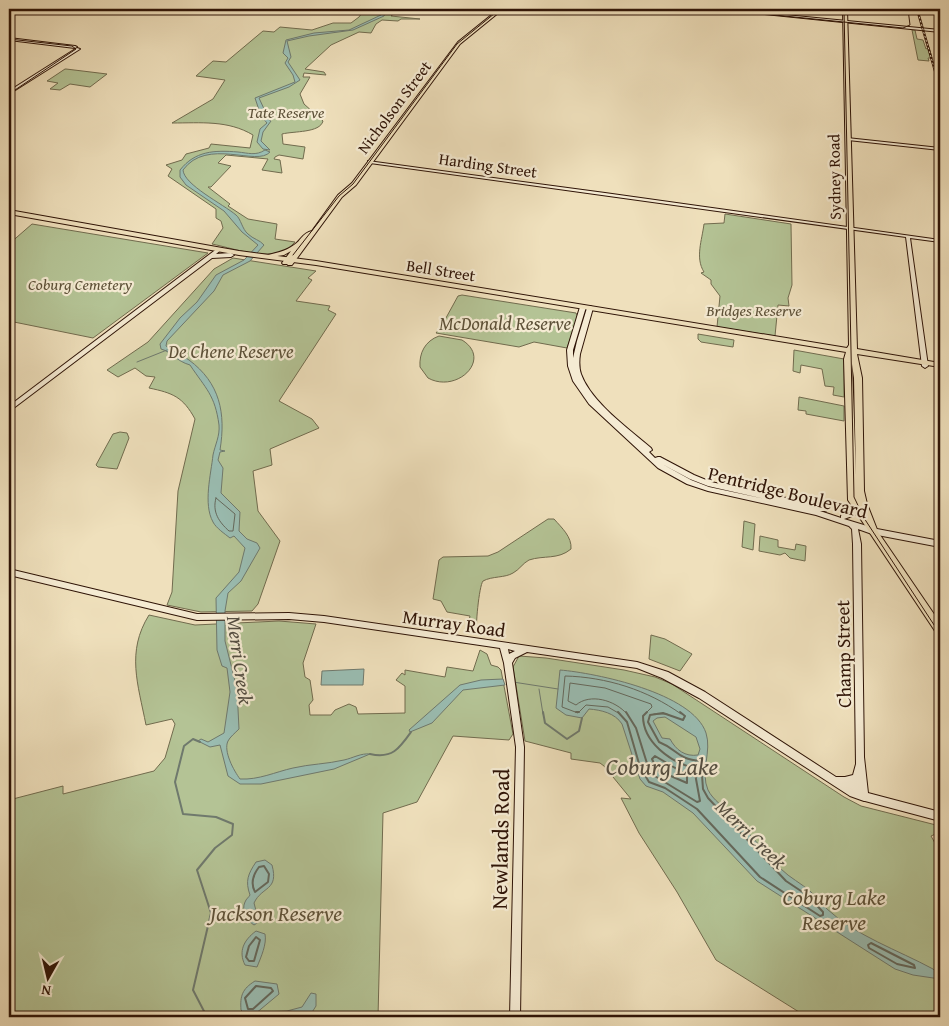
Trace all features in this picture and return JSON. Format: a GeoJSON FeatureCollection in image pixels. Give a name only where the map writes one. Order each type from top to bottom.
{"type":"FeatureCollection","features":[{"type":"Feature","properties":{"kind":"highway","name":"Sydney Road"},"geometry":{"type":"LineString","coordinates":[[845,9],[852,344],[850,491],[854,504],[940,631]]}},
{"type":"Feature","properties":{"kind":"highway","name":"Bell Street"},"geometry":{"type":"LineString","coordinates":[[9,212],[20,217]]}},
{"type":"Feature","properties":{"kind":"highway","name":"Bell Street"},"geometry":{"type":"LineString","coordinates":[[9,217],[20,217],[232,255],[246,255]]}},
{"type":"Feature","properties":{"kind":"highway","name":"Bell Street"},"geometry":{"type":"LineString","coordinates":[[216,252],[315,265],[776,342],[940,367]]}},
{"type":"Feature","properties":{"kind":"highway","name":"Bell Street"},"geometry":{"type":"LineString","coordinates":[[289,262],[304,262],[315,265]]}},
{"type":"Feature","properties":{"kind":"highway","name":"Sydney Road"},"geometry":{"type":"LineString","coordinates":[[852,354],[860,491],[874,531]]}},
{"type":"Feature","properties":{"kind":"main road","name":"Nicholson Street"},"geometry":{"type":"LineString","coordinates":[[289,262],[340,196],[354,184],[458,44],[501,9]]}},
{"type":"Feature","properties":{"kind":"main road"},"geometry":{"type":"LineString","coordinates":[[263,258],[298,249],[304,262]]}},
{"type":"Feature","properties":{"kind":"street"},"geometry":{"type":"LineString","coordinates":[[717,9],[940,31]]}},
{"type":"Feature","properties":{"kind":"street"},"geometry":{"type":"LineString","coordinates":[[9,39],[66,46],[74,49],[9,94]]}},
{"type":"Feature","properties":{"kind":"street"},"geometry":{"type":"LineString","coordinates":[[848,139],[940,149]]}},
{"type":"Feature","properties":{"kind":"street","name":"Harding Street"},"geometry":{"type":"LineString","coordinates":[[370,162],[850,228],[906,238],[940,241]]}},
{"type":"Feature","properties":{"kind":"street"},"geometry":{"type":"LineString","coordinates":[[906,238],[917,295],[924,364]]}},
{"type":"Feature","properties":{"kind":"street"},"geometry":{"type":"LineString","coordinates":[[9,409],[216,252]]}},
{"type":"Feature","properties":{"kind":"street","name":"Pentridge Boulevard"},"geometry":{"type":"LineString","coordinates":[[586,310],[570,350],[571,366],[578,381],[591,403],[669,470],[727,492],[816,512],[874,531]]}},
{"type":"Feature","properties":{"kind":"street","name":"Pentridge Boulevard"},"geometry":{"type":"LineString","coordinates":[[727,492],[813,506],[844,516],[874,531]]}},
{"type":"Feature","properties":{"kind":"street"},"geometry":{"type":"LineString","coordinates":[[844,516],[852,514],[854,504]]}},
{"type":"Feature","properties":{"kind":"street","name":"Champ Street"},"geometry":{"type":"LineString","coordinates":[[851,524],[855,528],[857,544],[860,764],[864,797]]}},
{"type":"Feature","properties":{"kind":"street"},"geometry":{"type":"LineString","coordinates":[[857,544],[861,532],[874,531],[940,544]]}},
{"type":"Feature","properties":{"kind":"street","name":"Murray Road"},"geometry":{"type":"LineString","coordinates":[[9,572],[197,618],[289,616],[324,619],[637,665],[665,674],[702,695],[830,780],[853,793],[940,817]]}},
{"type":"Feature","properties":{"kind":"street","name":"Newlands Road"},"geometry":{"type":"LineString","coordinates":[[502,646],[508,664],[520,747],[515,1017]]}},
{"type":"Feature","properties":{"kind":"street"},"geometry":{"type":"LineString","coordinates":[[508,664],[512,656],[525,649]]}},
{"type":"Feature","properties":{"kind":"street","name":"Champ Street"},"geometry":{"type":"LineString","coordinates":[[853,793],[860,764]]}},
{"type":"Feature","properties":{"kind":"street"},"geometry":{"type":"LineString","coordinates":[[830,780],[845,781],[856,778]]}},
{"type":"Feature","properties":{"kind":"green space","name":"Tate Reserve"},"geometry":{"type":"Polygon","coordinates":[[[365,9],[392,9],[391,12],[396,12],[391,16],[420,19],[382,20],[376,24],[371,33],[359,32],[331,45],[305,69],[324,72],[326,75],[304,73],[303,77],[310,77],[300,94],[304,104],[323,121],[321,125],[312,130],[282,134],[283,144],[305,147],[303,159],[279,155],[275,157],[274,159],[280,160],[282,173],[262,170],[268,159],[226,155],[218,163],[231,166],[211,187],[208,187],[230,204],[228,206],[248,219],[277,224],[275,239],[295,242],[287,249],[278,253],[267,254],[244,252],[212,244],[223,228],[221,221],[216,218],[216,209],[168,176],[172,169],[166,165],[182,160],[186,154],[209,148],[211,144],[250,148],[253,135],[244,130],[224,125],[172,123],[213,99],[225,80],[196,76],[213,61],[226,62],[263,31],[274,32],[280,27],[312,30],[333,23],[351,23],[365,9]]]}},
{"type":"Feature","properties":{"kind":"green space"},"geometry":{"type":"Polygon","coordinates":[[[912,30],[915,30],[917,39],[923,40],[926,49],[929,47],[932,58],[928,58],[929,61],[918,60],[912,30]]]}},
{"type":"Feature","properties":{"kind":"green space"},"geometry":{"type":"Polygon","coordinates":[[[65,69],[107,74],[90,87],[70,84],[60,90],[50,89],[58,83],[47,81],[65,69]]]}},
{"type":"Feature","properties":{"kind":"green space","name":"Bridges Reserve"},"geometry":{"type":"Polygon","coordinates":[[[725,214],[791,224],[792,285],[788,298],[789,306],[778,305],[775,336],[717,327],[720,296],[711,284],[711,280],[701,273],[704,272],[701,267],[700,249],[704,224],[724,223],[725,214]]]}},
{"type":"Feature","properties":{"kind":"green space","name":"Coburg Cemetery"},"geometry":{"type":"Polygon","coordinates":[[[32,224],[208,253],[93,338],[9,321],[9,244],[32,224]]]}},
{"type":"Feature","properties":{"kind":"green space","name":"De Chene Reserve"},"geometry":{"type":"Polygon","coordinates":[[[233,258],[316,271],[308,278],[312,280],[296,301],[330,306],[328,310],[336,314],[279,401],[312,419],[319,428],[270,449],[272,465],[253,471],[258,511],[280,541],[258,604],[252,611],[201,612],[167,605],[172,592],[178,491],[195,419],[177,397],[149,388],[155,377],[146,376],[135,368],[118,377],[107,370],[148,342],[214,269],[233,258]]]}},
{"type":"Feature","properties":{"kind":"green space","name":"McDonald Reserve"},"geometry":{"type":"Polygon","coordinates":[[[462,295],[576,313],[578,317],[567,348],[534,342],[519,347],[436,333],[458,296],[462,295]]]}},
{"type":"Feature","properties":{"kind":"green space"},"geometry":{"type":"Polygon","coordinates":[[[698,334],[734,340],[733,347],[701,342],[698,339],[698,334]]]}},
{"type":"Feature","properties":{"kind":"green space"},"geometry":{"type":"Polygon","coordinates":[[[439,336],[462,340],[471,348],[474,356],[473,365],[460,378],[439,382],[428,378],[420,367],[424,348],[430,341],[439,336]]]}},
{"type":"Feature","properties":{"kind":"green space"},"geometry":{"type":"Polygon","coordinates":[[[794,350],[844,359],[844,397],[833,395],[834,387],[825,386],[822,369],[801,365],[800,373],[793,371],[794,350]]]}},
{"type":"Feature","properties":{"kind":"green space"},"geometry":{"type":"Polygon","coordinates":[[[799,397],[844,406],[844,421],[806,414],[806,411],[798,410],[799,397]]]}},
{"type":"Feature","properties":{"kind":"green space"},"geometry":{"type":"Polygon","coordinates":[[[127,433],[129,438],[117,469],[98,467],[96,465],[113,434],[127,433]]]}},
{"type":"Feature","properties":{"kind":"green space"},"geometry":{"type":"Polygon","coordinates":[[[548,519],[554,519],[563,529],[570,541],[571,549],[561,555],[529,560],[510,575],[483,581],[478,607],[477,633],[465,631],[467,630],[470,616],[447,612],[441,601],[433,599],[439,560],[443,557],[488,556],[498,552],[548,519]]]}},
{"type":"Feature","properties":{"kind":"green space"},"geometry":{"type":"Polygon","coordinates":[[[744,521],[755,524],[753,550],[742,547],[744,521]]]}},
{"type":"Feature","properties":{"kind":"green space"},"geometry":{"type":"Polygon","coordinates":[[[760,536],[778,540],[778,547],[795,550],[796,544],[806,546],[805,561],[790,558],[785,553],[780,555],[759,551],[760,536]]]}},
{"type":"Feature","properties":{"kind":"green space","name":"Jackson Reserve"},"geometry":{"type":"Polygon","coordinates":[[[149,615],[195,625],[279,621],[316,624],[303,663],[305,677],[310,680],[313,700],[309,705],[310,715],[331,715],[335,710],[349,704],[356,707],[358,714],[405,713],[405,686],[396,680],[402,673],[405,675],[405,670],[445,677],[447,667],[473,671],[480,650],[487,654],[491,665],[501,670],[513,734],[509,740],[453,736],[417,802],[383,813],[378,1017],[16,1017],[9,1014],[9,800],[63,786],[63,794],[154,771],[165,758],[175,724],[172,719],[146,725],[137,682],[136,655],[138,642],[149,615]]]}},
{"type":"Feature","properties":{"kind":"green space"},"geometry":{"type":"Polygon","coordinates":[[[651,635],[665,639],[692,654],[680,671],[649,659],[651,635]]]}},
{"type":"Feature","properties":{"kind":"green space","name":"Coburg Lake Reserve"},"geometry":{"type":"Polygon","coordinates":[[[519,656],[546,658],[624,670],[655,677],[672,684],[844,797],[861,806],[940,826],[940,832],[931,836],[940,852],[940,1017],[807,1017],[716,960],[677,892],[639,833],[621,798],[631,799],[604,766],[600,763],[571,759],[571,753],[525,741],[513,667],[519,656]]]}},
{"type":"Feature","properties":{"kind":"water"},"geometry":{"type":"Polygon","coordinates":[[[375,9],[385,14],[384,16],[353,30],[287,41],[291,57],[288,62],[300,80],[289,87],[259,98],[265,111],[264,116],[271,121],[263,132],[261,141],[270,150],[263,149],[257,142],[260,129],[267,123],[261,116],[255,98],[295,82],[285,63],[288,58],[283,53],[286,40],[314,33],[349,30],[381,15],[375,9]]]}},
{"type":"Feature","properties":{"kind":"water"},"geometry":{"type":"Polygon","coordinates":[[[265,150],[270,152],[264,156],[205,155],[193,160],[183,170],[190,182],[236,215],[246,232],[264,245],[250,261],[223,275],[214,291],[167,341],[166,346],[186,358],[199,369],[214,389],[221,411],[222,436],[220,450],[225,451],[220,452],[218,460],[223,468],[221,493],[240,512],[239,531],[247,539],[257,543],[260,548],[241,581],[228,593],[225,611],[225,641],[237,689],[239,729],[228,741],[227,750],[232,766],[240,779],[260,777],[293,768],[370,754],[334,769],[261,784],[240,784],[228,776],[220,745],[210,747],[198,741],[201,739],[208,742],[224,733],[230,692],[227,668],[222,666],[217,650],[216,598],[239,572],[245,548],[234,536],[230,538],[218,529],[213,522],[208,507],[208,489],[219,429],[215,406],[190,365],[161,349],[160,344],[180,318],[197,302],[216,275],[244,260],[258,245],[242,232],[224,211],[186,185],[180,177],[180,170],[192,159],[206,153],[229,151],[255,154],[265,150]]]}},
{"type":"Feature","properties":{"kind":"water"},"geometry":{"type":"Polygon","coordinates":[[[364,669],[363,685],[321,685],[322,671],[364,669]]]}},
{"type":"Feature","properties":{"kind":"water","name":"Coburg Lake"},"geometry":{"type":"Polygon","coordinates":[[[560,670],[596,675],[619,681],[664,696],[683,707],[697,719],[706,733],[708,747],[705,776],[710,794],[732,815],[781,869],[811,892],[838,919],[864,935],[933,969],[940,976],[940,979],[913,975],[895,969],[757,881],[693,813],[663,792],[646,786],[640,779],[622,724],[616,717],[603,711],[589,709],[582,718],[566,715],[556,708],[560,670]],[[665,717],[657,718],[653,721],[662,738],[670,739],[685,754],[698,755],[700,749],[696,737],[665,717]]]}},
{"type":"Feature","properties":{"kind":"water"},"geometry":{"type":"Polygon","coordinates":[[[503,679],[505,685],[463,690],[432,723],[410,732],[409,730],[460,685],[481,680],[503,679]]]}},
{"type":"Feature","properties":{"kind":"water"},"geometry":{"type":"Polygon","coordinates":[[[265,860],[272,865],[273,880],[254,903],[259,922],[254,925],[244,912],[245,901],[250,895],[248,878],[256,862],[265,860]]]}},
{"type":"Feature","properties":{"kind":"water"},"geometry":{"type":"Polygon","coordinates":[[[256,931],[265,934],[263,951],[257,967],[245,965],[242,955],[245,942],[256,931]]]}},
{"type":"Feature","properties":{"kind":"water"},"geometry":{"type":"Polygon","coordinates":[[[255,981],[277,984],[279,994],[255,1014],[246,1015],[241,1010],[242,997],[247,987],[255,981]]]}},
{"type":"Feature","properties":{"kind":"water"},"geometry":{"type":"Polygon","coordinates":[[[311,993],[316,994],[316,1006],[309,1017],[258,1017],[263,1012],[287,1011],[302,1007],[311,993]]]}},
{"type":"Feature","properties":{"kind":"waterway"},"geometry":{"type":"LineString","coordinates":[[137,362],[167,350]]}},
{"type":"Feature","properties":{"kind":"waterway","name":"Merri Creek"},"geometry":{"type":"LineString","coordinates":[[513,682],[558,689]]}},
{"type":"Feature","properties":{"kind":"waterway"},"geometry":{"type":"LineString","coordinates":[[539,689],[543,714]]}},
{"type":"Feature","properties":{"kind":"waterway"},"geometry":{"type":"LineString","coordinates":[[543,712],[545,723],[567,739],[579,731],[582,718]]}},
{"type":"Feature","properties":{"kind":"waterway","name":"Merri Creek"},"geometry":{"type":"LineString","coordinates":[[370,754],[389,754],[399,748],[411,732]]}},
{"type":"Feature","properties":{"kind":"waterway"},"geometry":{"type":"LineString","coordinates":[[200,742],[193,739],[184,746],[175,782],[183,814],[216,817],[233,824],[232,835],[215,848],[197,870],[211,913],[193,990],[207,1017]]}},
{"type":"Feature","properties":{"kind":"tram line"},"geometry":{"type":"LineString","coordinates":[[293,255],[339,196],[353,184],[457,44],[500,9]]}},
{"type":"Feature","properties":{"kind":"tram line"},"geometry":{"type":"LineString","coordinates":[[715,9],[844,22]]}},
{"type":"Feature","properties":{"kind":"tram line"},"geometry":{"type":"LineString","coordinates":[[844,9],[844,22]]}},
{"type":"Feature","properties":{"kind":"tram line"},"geometry":{"type":"LineString","coordinates":[[844,22],[903,28],[910,25],[908,9]]}},
{"type":"Feature","properties":{"kind":"tram line"},"geometry":{"type":"LineString","coordinates":[[844,22],[854,497],[864,518],[940,634]]}},
{"type":"Feature","properties":{"kind":"tram line"},"geometry":{"type":"LineString","coordinates":[[9,39],[72,46],[76,49],[9,94]]}},
{"type":"Feature","properties":{"kind":"railway"},"geometry":{"type":"LineString","coordinates":[[917,9],[940,88]]}}]}
